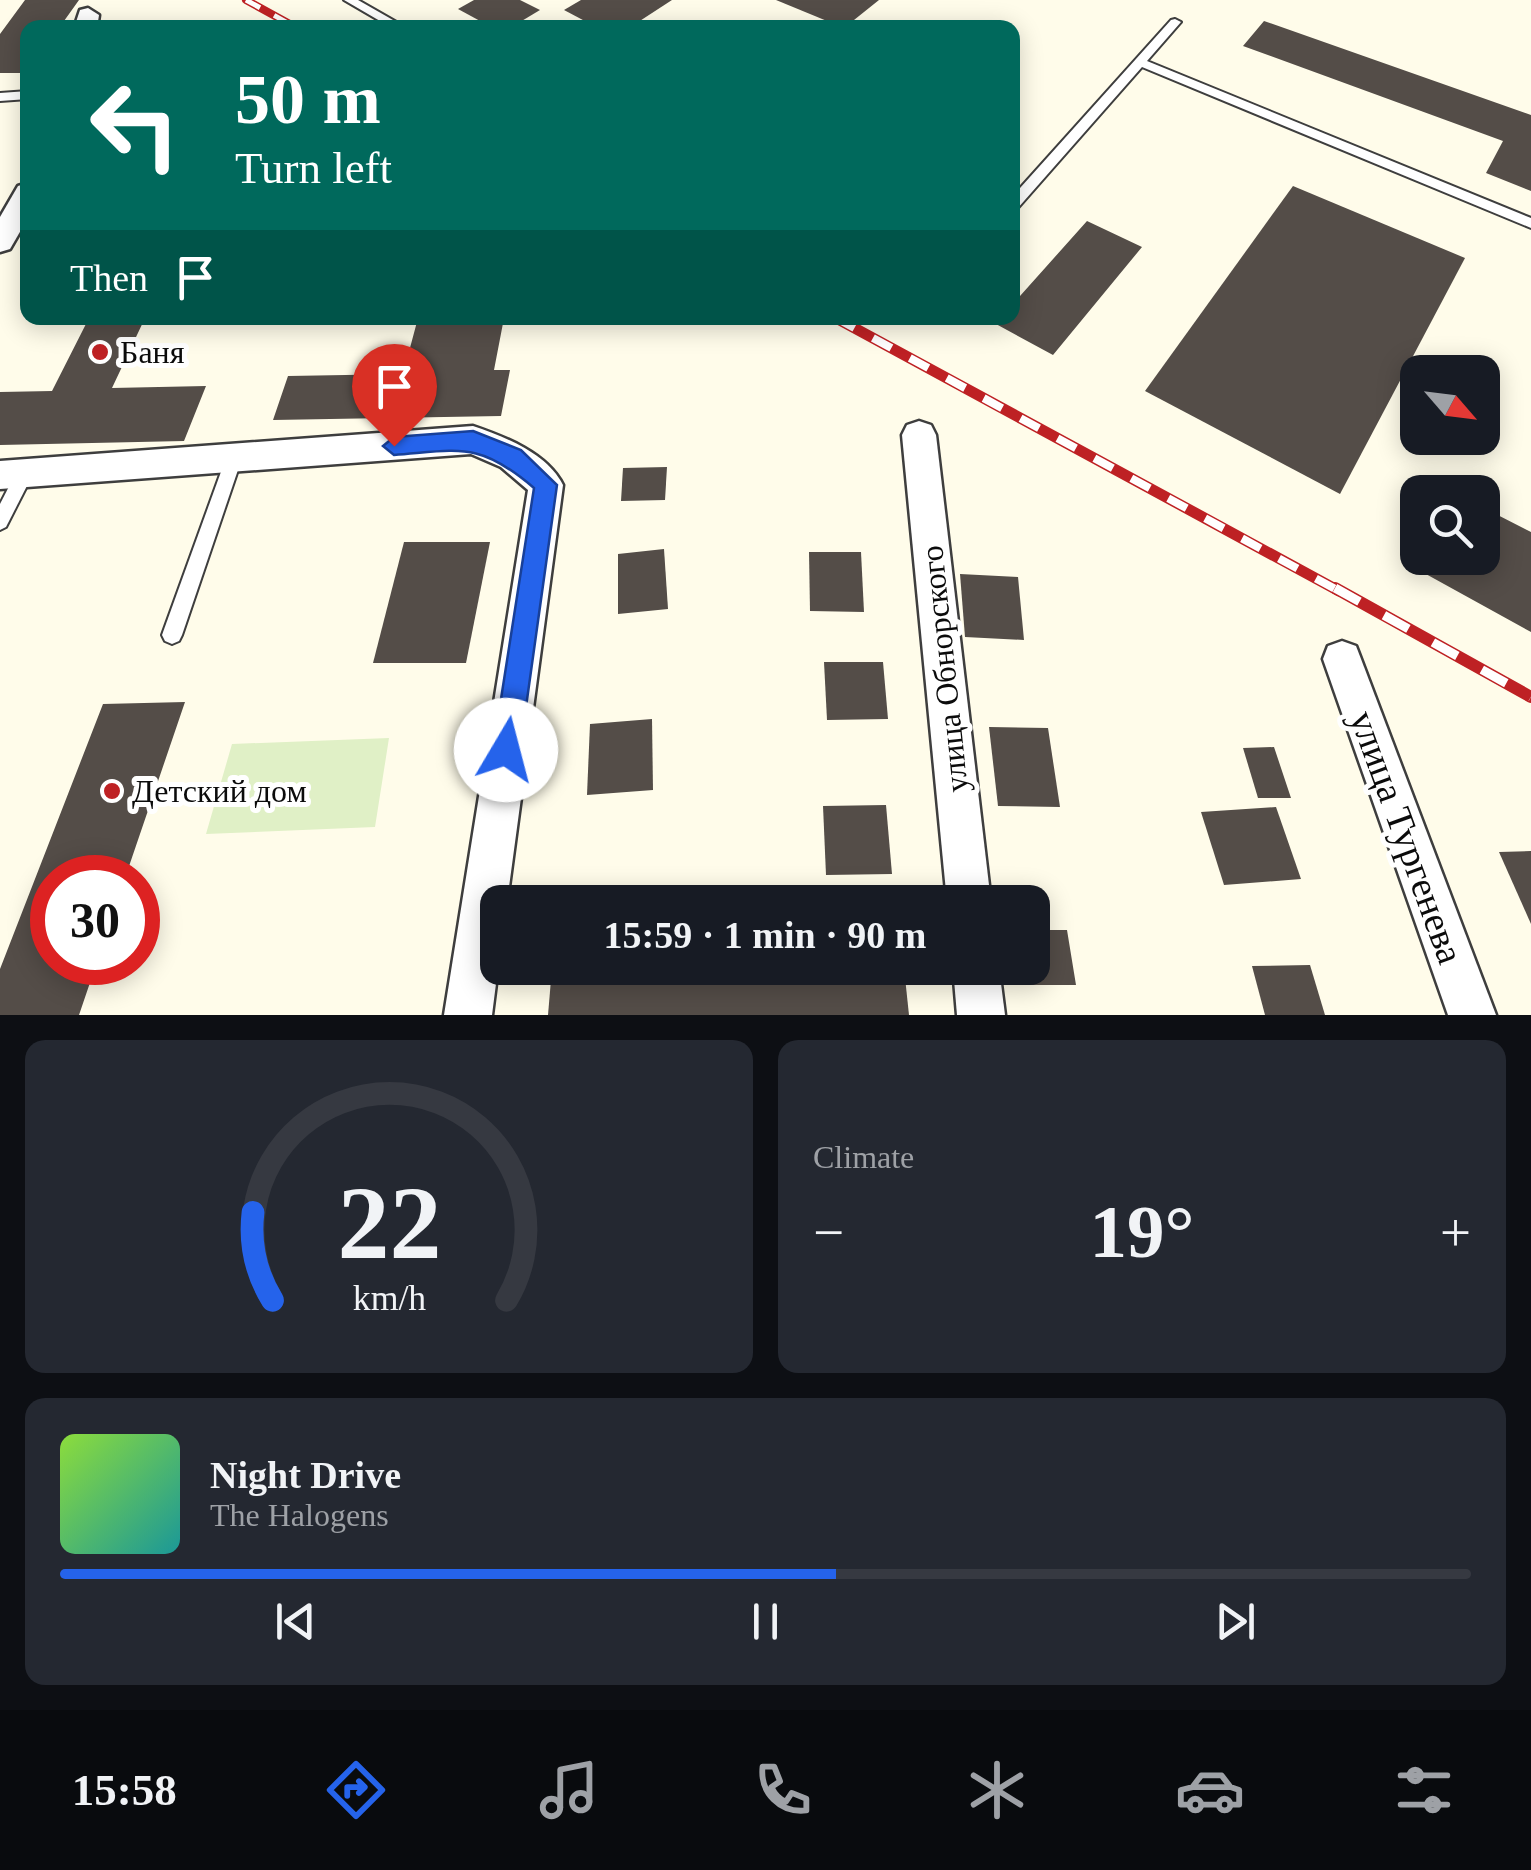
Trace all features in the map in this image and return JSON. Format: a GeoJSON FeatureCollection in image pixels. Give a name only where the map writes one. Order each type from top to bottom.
{"type":"FeatureCollection","features":[{"type":"Feature","properties":{"kind":"street"},"geometry":{"type":"LineString","coordinates":[[0,242],[20,206]]}},
{"type":"Feature","properties":{"kind":"street","name":"улица Обнорского"},"geometry":{"type":"LineString","coordinates":[[919,435],[968,885]]}},
{"type":"Feature","properties":{"kind":"street"},"geometry":{"type":"LineString","coordinates":[[12,475],[473,440],[513,457],[546,485],[468,1015]]}},
{"type":"Feature","properties":{"kind":"street","name":"улица Тургенева"},"geometry":{"type":"LineString","coordinates":[[1342,659],[1472,1015]]}},
{"type":"Feature","properties":{"kind":"street"},"geometry":{"type":"LineString","coordinates":[[978,985],[982,1015]]}},
{"type":"Feature","properties":{"kind":"lane"},"geometry":{"type":"LineString","coordinates":[[350,0],[387,20]]}},
{"type":"Feature","properties":{"kind":"lane"},"geometry":{"type":"LineString","coordinates":[[1020,197],[1175,22]]}},
{"type":"Feature","properties":{"kind":"lane"},"geometry":{"type":"LineString","coordinates":[[1140,62],[1531,223]]}},
{"type":"Feature","properties":{"kind":"lane"},"geometry":{"type":"LineString","coordinates":[[172,635],[234,458]]}},
{"type":"Feature","properties":{"kind":"lane"},"geometry":{"type":"LineString","coordinates":[[0,522],[12,475]]}},
{"type":"Feature","properties":{"kind":"green space"},"geometry":{"type":"Polygon","coordinates":[[[389,738],[375,827],[206,834],[232,744],[389,738]]]}},
{"type":"Feature","properties":{"kind":"building"},"geometry":{"type":"Polygon","coordinates":[[[25,0],[79,0],[65,20],[20,20],[20,73],[0,73],[0,34],[25,0]]]}},
{"type":"Feature","properties":{"kind":"building"},"geometry":{"type":"Polygon","coordinates":[[[474,0],[520,0],[540,10],[523,20],[478,20],[458,9],[474,0]]]}},
{"type":"Feature","properties":{"kind":"building"},"geometry":{"type":"Polygon","coordinates":[[[581,0],[672,0],[641,20],[583,20],[564,10],[581,0]]]}},
{"type":"Feature","properties":{"kind":"building"},"geometry":{"type":"Polygon","coordinates":[[[776,0],[879,0],[854,20],[825,20],[776,0]]]}},
{"type":"Feature","properties":{"kind":"building"},"geometry":{"type":"Polygon","coordinates":[[[1264,21],[1531,115],[1531,191],[1486,173],[1503,141],[1243,46],[1264,21]]]}},
{"type":"Feature","properties":{"kind":"building"},"geometry":{"type":"Polygon","coordinates":[[[1293,186],[1465,258],[1414,355],[1400,355],[1400,381],[1340,494],[1145,391],[1293,186]]]}},
{"type":"Feature","properties":{"kind":"building"},"geometry":{"type":"Polygon","coordinates":[[[1087,221],[1142,247],[1053,355],[998,325],[1020,325],[1020,296],[1087,221]]]}},
{"type":"Feature","properties":{"kind":"building","name":"Баня"},"geometry":{"type":"Polygon","coordinates":[[[85,325],[142,325],[112,388],[206,386],[184,441],[0,445],[0,392],[52,391],[85,325]]]}},
{"type":"Feature","properties":{"kind":"building"},"geometry":{"type":"Polygon","coordinates":[[[416,325],[503,325],[494,370],[510,370],[501,416],[273,420],[288,376],[403,374],[416,325]]]}},
{"type":"Feature","properties":{"kind":"building"},"geometry":{"type":"Polygon","coordinates":[[[667,467],[665,500],[621,501],[623,468],[667,467]]]}},
{"type":"Feature","properties":{"kind":"building"},"geometry":{"type":"Polygon","coordinates":[[[1500,516],[1531,532],[1531,632],[1428,575],[1500,575],[1500,516]]]}},
{"type":"Feature","properties":{"kind":"building"},"geometry":{"type":"Polygon","coordinates":[[[404,542],[490,542],[466,663],[373,663],[404,542]]]}},
{"type":"Feature","properties":{"kind":"building"},"geometry":{"type":"Polygon","coordinates":[[[664,549],[668,609],[618,614],[618,554],[664,549]]]}},
{"type":"Feature","properties":{"kind":"building"},"geometry":{"type":"Polygon","coordinates":[[[809,552],[861,552],[864,612],[810,611],[809,552]]]}},
{"type":"Feature","properties":{"kind":"building"},"geometry":{"type":"Polygon","coordinates":[[[960,574],[1018,577],[1024,640],[965,637],[960,574]]]}},
{"type":"Feature","properties":{"kind":"building"},"geometry":{"type":"Polygon","coordinates":[[[824,662],[883,662],[888,719],[827,720],[824,662]]]}},
{"type":"Feature","properties":{"kind":"building","name":"Детский дом"},"geometry":{"type":"Polygon","coordinates":[[[185,702],[133,855],[44,855],[103,704],[185,702]]]}},
{"type":"Feature","properties":{"kind":"building"},"geometry":{"type":"Polygon","coordinates":[[[652,719],[653,790],[587,795],[590,724],[652,719]]]}},
{"type":"Feature","properties":{"kind":"building"},"geometry":{"type":"Polygon","coordinates":[[[989,727],[1048,728],[1060,807],[998,806],[989,727]]]}},
{"type":"Feature","properties":{"kind":"building"},"geometry":{"type":"Polygon","coordinates":[[[1274,747],[1291,798],[1258,798],[1243,748],[1274,747]]]}},
{"type":"Feature","properties":{"kind":"building"},"geometry":{"type":"Polygon","coordinates":[[[886,805],[892,874],[826,875],[823,806],[886,805]]]}},
{"type":"Feature","properties":{"kind":"building"},"geometry":{"type":"Polygon","coordinates":[[[1276,807],[1301,879],[1224,885],[1201,812],[1276,807]]]}},
{"type":"Feature","properties":{"kind":"building"},"geometry":{"type":"Polygon","coordinates":[[[1531,851],[1531,924],[1499,852],[1531,851]]]}},
{"type":"Feature","properties":{"kind":"building","name":"Детский дом"},"geometry":{"type":"Polygon","coordinates":[[[30,892],[30,985],[89,985],[79,1015],[0,1015],[0,969],[30,892]]]}},
{"type":"Feature","properties":{"kind":"building"},"geometry":{"type":"Polygon","coordinates":[[[1050,930],[1067,930],[1076,985],[1050,985],[1050,930]]]}},
{"type":"Feature","properties":{"kind":"building"},"geometry":{"type":"Polygon","coordinates":[[[1310,965],[1325,1015],[1265,1015],[1252,966],[1310,965]]]}},
{"type":"Feature","properties":{"kind":"building"},"geometry":{"type":"Polygon","coordinates":[[[551,985],[906,985],[909,1015],[548,1015],[551,985]]]}},
{"type":"Feature","properties":{"kind":"railway"},"geometry":{"type":"LineString","coordinates":[[246,0],[282,20]]}},
{"type":"Feature","properties":{"kind":"railway"},"geometry":{"type":"LineString","coordinates":[[849,325],[1339,591]]}},
{"type":"Feature","properties":{"kind":"railway"},"geometry":{"type":"LineString","coordinates":[[1335,588],[1531,697]]}},
{"type":"Feature","properties":{"kind":"place","name":"Баня"},"geometry":{"type":"Point","coordinates":[100,352]}},
{"type":"Feature","properties":{"kind":"place","name":"Детский дом"},"geometry":{"type":"Point","coordinates":[112,791]}},
{"type":"Feature","properties":{"kind":"route"},"geometry":{"type":"LineString","coordinates":[[394,446],[473,440],[513,457],[546,485],[506,750]]}}]}
